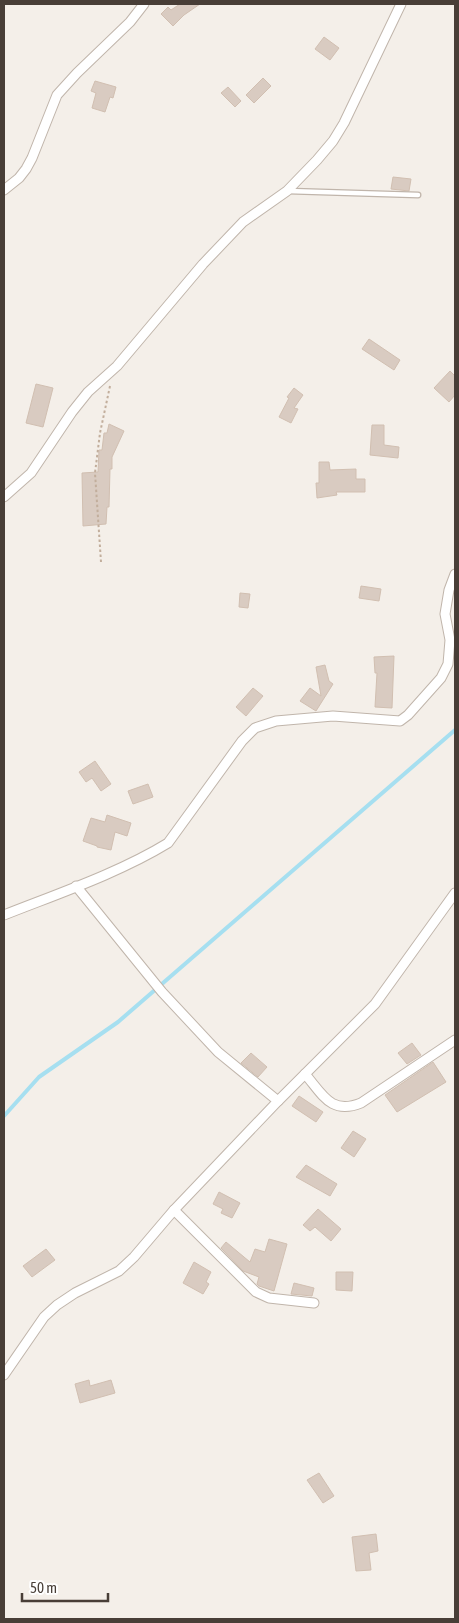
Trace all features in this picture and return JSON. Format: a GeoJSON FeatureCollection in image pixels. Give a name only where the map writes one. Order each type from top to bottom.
{"type":"FeatureCollection","features":[{"type":"Feature","properties":{"kind":"street"},"geometry":{"type":"LineString","coordinates":[[4,190],[20,178],[26,169],[36,150],[57,95],[130,22],[144,4]]}},
{"type":"Feature","properties":{"kind":"street"},"geometry":{"type":"LineString","coordinates":[[4,497],[32,473],[72,412],[88,392],[114,369],[203,264],[243,222],[286,191],[333,141],[344,123],[401,4]]}},
{"type":"Feature","properties":{"kind":"street"},"geometry":{"type":"LineString","coordinates":[[4,915],[150,854],[168,843],[242,741],[255,728],[276,721],[333,716],[400,721],[408,715],[441,678],[448,664],[450,640],[445,614],[449,590],[455,574]]}},
{"type":"Feature","properties":{"kind":"street"},"geometry":{"type":"LineString","coordinates":[[76,886],[162,992],[218,1052],[278,1101]]}},
{"type":"Feature","properties":{"kind":"street"},"geometry":{"type":"LineString","coordinates":[[4,1375],[44,1317],[56,1305],[75,1293],[119,1271],[134,1257],[174,1210],[278,1101],[375,1004],[455,893]]}},
{"type":"Feature","properties":{"kind":"street"},"geometry":{"type":"LineString","coordinates":[[305,1074],[332,1104],[340,1108],[349,1108],[361,1103],[455,1040]]}},
{"type":"Feature","properties":{"kind":"street"},"geometry":{"type":"LineString","coordinates":[[174,1210],[256,1292],[270,1298],[314,1304]]}},
{"type":"Feature","properties":{"kind":"lane"},"geometry":{"type":"LineString","coordinates":[[286,191],[418,195]]}},
{"type":"Feature","properties":{"kind":"path"},"geometry":{"type":"LineString","coordinates":[[100,562],[95,473],[100,433],[114,369]]}},
{"type":"Feature","properties":{"kind":"building"},"geometry":{"type":"Polygon","coordinates":[[[180,4],[200,4],[184,15],[173,26],[161,14],[168,7],[171,10],[180,4]]]}},
{"type":"Feature","properties":{"kind":"building"},"geometry":{"type":"Polygon","coordinates":[[[324,37],[339,48],[330,60],[315,49],[324,37]]]}},
{"type":"Feature","properties":{"kind":"building"},"geometry":{"type":"Polygon","coordinates":[[[263,78],[271,86],[254,103],[246,95],[263,78]]]}},
{"type":"Feature","properties":{"kind":"building"},"geometry":{"type":"Polygon","coordinates":[[[95,81],[116,87],[113,98],[110,97],[105,112],[92,108],[96,93],[91,91],[95,81]]]}},
{"type":"Feature","properties":{"kind":"building"},"geometry":{"type":"Polygon","coordinates":[[[228,87],[241,101],[235,107],[221,93],[228,87]]]}},
{"type":"Feature","properties":{"kind":"building"},"geometry":{"type":"Polygon","coordinates":[[[393,177],[411,179],[409,191],[391,189],[393,177]]]}},
{"type":"Feature","properties":{"kind":"building"},"geometry":{"type":"Polygon","coordinates":[[[369,339],[400,360],[394,370],[362,349],[369,339]]]}},
{"type":"Feature","properties":{"kind":"building"},"geometry":{"type":"Polygon","coordinates":[[[450,371],[455,376],[455,395],[449,402],[434,388],[450,371]]]}},
{"type":"Feature","properties":{"kind":"building"},"geometry":{"type":"Polygon","coordinates":[[[36,384],[53,388],[43,427],[26,423],[36,384]]]}},
{"type":"Feature","properties":{"kind":"building"},"geometry":{"type":"Polygon","coordinates":[[[294,388],[303,395],[294,408],[298,409],[291,423],[279,417],[289,398],[287,397],[294,388]]]}},
{"type":"Feature","properties":{"kind":"building"},"geometry":{"type":"Polygon","coordinates":[[[109,424],[124,431],[112,457],[106,524],[83,526],[82,473],[98,472],[99,450],[102,450],[104,433],[107,433],[109,424]]]}},
{"type":"Feature","properties":{"kind":"building"},"geometry":{"type":"Polygon","coordinates":[[[372,425],[384,425],[384,445],[399,447],[398,458],[370,455],[372,425]]]}},
{"type":"Feature","properties":{"kind":"building"},"geometry":{"type":"Polygon","coordinates":[[[319,462],[329,462],[330,470],[356,469],[356,479],[365,479],[365,492],[336,492],[337,495],[317,498],[316,483],[319,483],[319,462]]]}},
{"type":"Feature","properties":{"kind":"building"},"geometry":{"type":"Polygon","coordinates":[[[361,586],[381,589],[379,601],[359,598],[361,586]]]}},
{"type":"Feature","properties":{"kind":"building"},"geometry":{"type":"Polygon","coordinates":[[[240,593],[250,594],[248,608],[239,607],[240,593]]]}},
{"type":"Feature","properties":{"kind":"building"},"geometry":{"type":"Polygon","coordinates":[[[394,656],[392,708],[375,707],[377,673],[375,673],[374,657],[394,656]]]}},
{"type":"Feature","properties":{"kind":"building"},"geometry":{"type":"Polygon","coordinates":[[[325,665],[329,681],[333,684],[316,711],[300,701],[310,688],[321,696],[316,667],[325,665]]]}},
{"type":"Feature","properties":{"kind":"building"},"geometry":{"type":"Polygon","coordinates":[[[253,688],[263,696],[246,716],[236,707],[253,688]]]}},
{"type":"Feature","properties":{"kind":"building"},"geometry":{"type":"Polygon","coordinates":[[[95,761],[111,784],[101,791],[92,778],[86,782],[79,772],[95,761]]]}},
{"type":"Feature","properties":{"kind":"building"},"geometry":{"type":"Polygon","coordinates":[[[148,784],[153,797],[133,804],[128,791],[148,784]]]}},
{"type":"Feature","properties":{"kind":"building"},"geometry":{"type":"Polygon","coordinates":[[[107,815],[131,823],[127,836],[115,832],[111,850],[83,841],[91,818],[105,822],[107,815]]]}},
{"type":"Feature","properties":{"kind":"building"},"geometry":{"type":"Polygon","coordinates":[[[412,1043],[421,1055],[407,1064],[398,1053],[412,1043]]]}},
{"type":"Feature","properties":{"kind":"building"},"geometry":{"type":"Polygon","coordinates":[[[251,1053],[267,1067],[258,1077],[241,1063],[251,1053]]]}},
{"type":"Feature","properties":{"kind":"building"},"geometry":{"type":"Polygon","coordinates":[[[433,1062],[446,1082],[397,1112],[385,1095],[433,1062]]]}},
{"type":"Feature","properties":{"kind":"building"},"geometry":{"type":"Polygon","coordinates":[[[299,1096],[323,1112],[316,1122],[292,1106],[299,1096]]]}},
{"type":"Feature","properties":{"kind":"building"},"geometry":{"type":"Polygon","coordinates":[[[353,1131],[366,1139],[354,1157],[341,1148],[353,1131]]]}},
{"type":"Feature","properties":{"kind":"building"},"geometry":{"type":"Polygon","coordinates":[[[306,1165],[337,1184],[330,1196],[296,1177],[306,1165]]]}},
{"type":"Feature","properties":{"kind":"building"},"geometry":{"type":"Polygon","coordinates":[[[219,1192],[240,1203],[232,1218],[221,1213],[223,1209],[213,1204],[219,1192]]]}},
{"type":"Feature","properties":{"kind":"building"},"geometry":{"type":"Polygon","coordinates":[[[318,1209],[341,1229],[331,1241],[315,1227],[310,1231],[303,1225],[318,1209]]]}},
{"type":"Feature","properties":{"kind":"building"},"geometry":{"type":"Polygon","coordinates":[[[269,1239],[287,1244],[274,1291],[259,1286],[257,1284],[259,1277],[243,1271],[221,1248],[226,1242],[250,1262],[255,1249],[265,1252],[269,1239]]]}},
{"type":"Feature","properties":{"kind":"building"},"geometry":{"type":"Polygon","coordinates":[[[46,1249],[55,1260],[32,1277],[23,1266],[46,1249]]]}},
{"type":"Feature","properties":{"kind":"building"},"geometry":{"type":"Polygon","coordinates":[[[194,1262],[211,1272],[206,1282],[209,1284],[203,1294],[183,1283],[194,1262]]]}},
{"type":"Feature","properties":{"kind":"building"},"geometry":{"type":"Polygon","coordinates":[[[336,1272],[353,1272],[352,1291],[336,1290],[336,1272]]]}},
{"type":"Feature","properties":{"kind":"building"},"geometry":{"type":"Polygon","coordinates":[[[294,1283],[314,1288],[312,1296],[291,1294],[294,1283]]]}},
{"type":"Feature","properties":{"kind":"building"},"geometry":{"type":"Polygon","coordinates":[[[89,1380],[90,1386],[111,1380],[115,1393],[80,1403],[75,1384],[89,1380]]]}},
{"type":"Feature","properties":{"kind":"building"},"geometry":{"type":"Polygon","coordinates":[[[319,1473],[334,1496],[323,1503],[307,1480],[319,1473]]]}},
{"type":"Feature","properties":{"kind":"building"},"geometry":{"type":"Polygon","coordinates":[[[376,1534],[378,1551],[369,1553],[371,1570],[356,1571],[352,1537],[376,1534]]]}},
{"type":"Feature","properties":{"kind":"waterway"},"geometry":{"type":"LineString","coordinates":[[4,1116],[39,1077],[118,1022],[455,730]]}}]}
